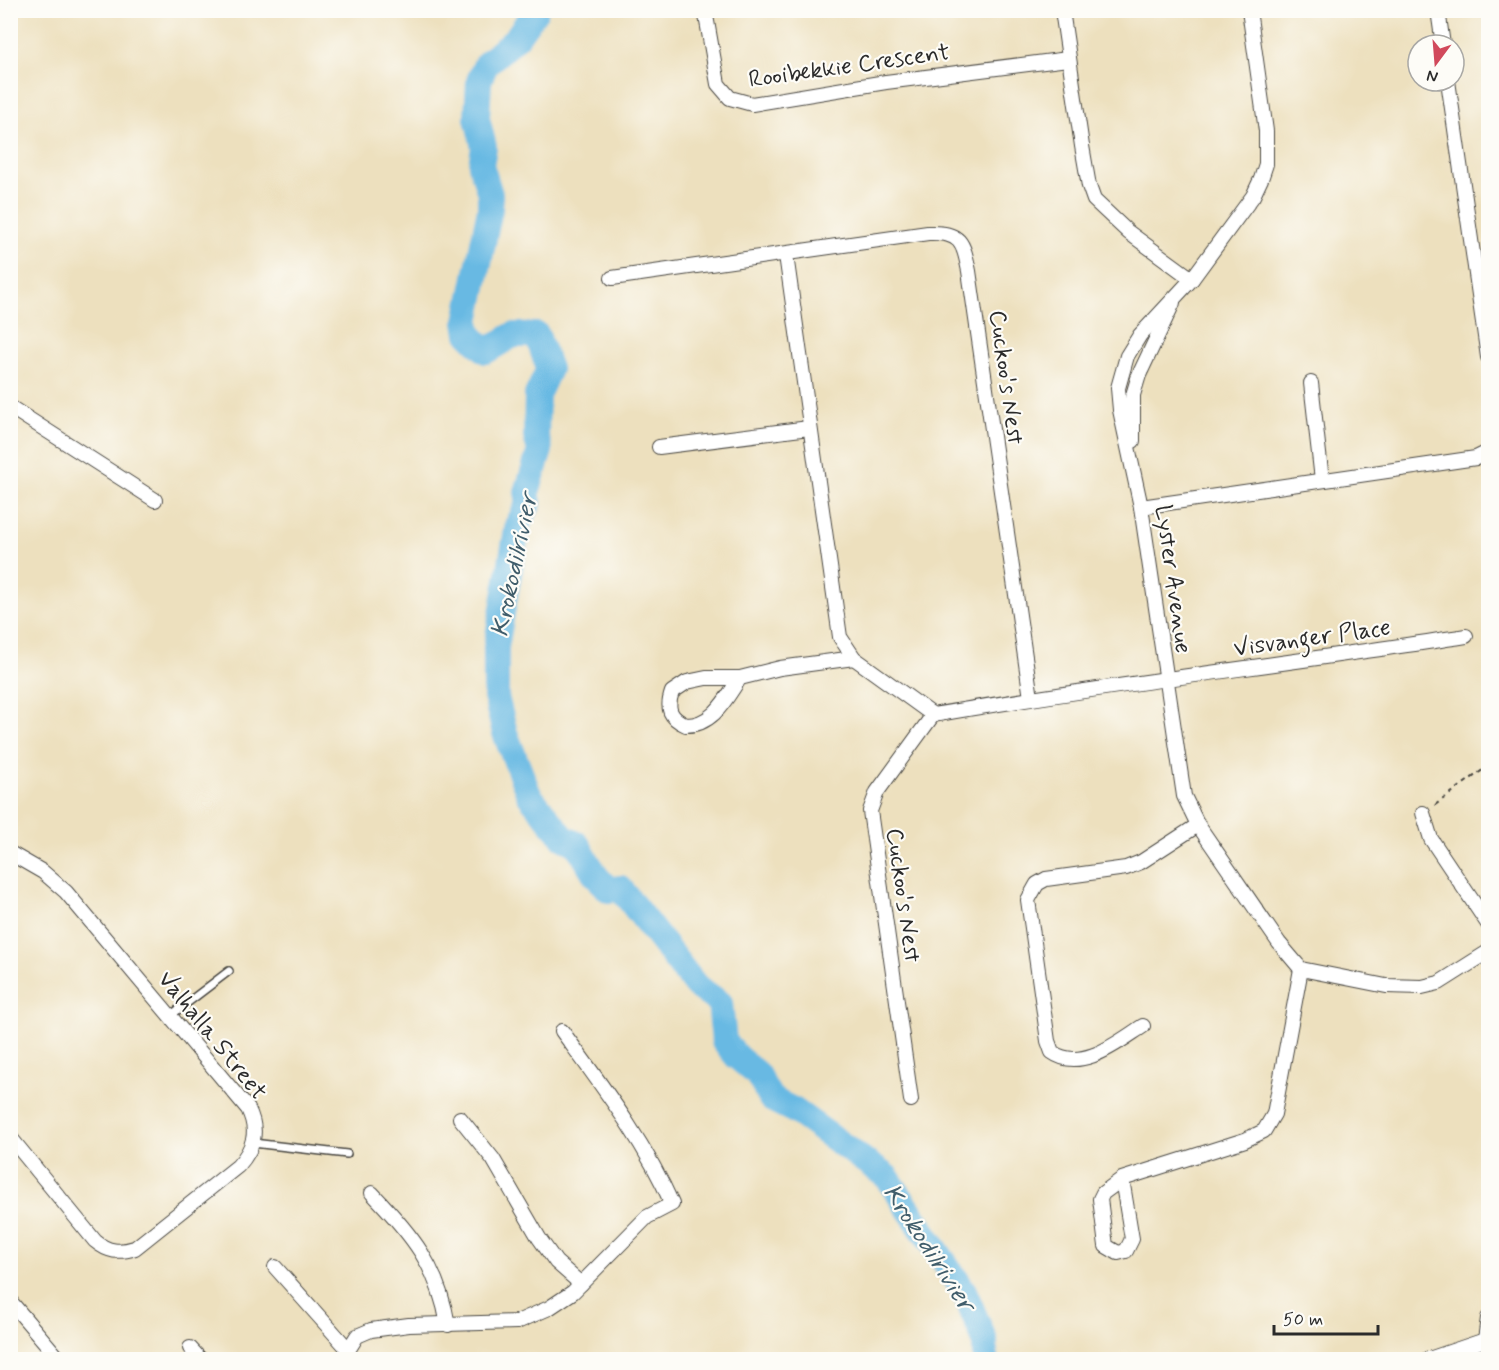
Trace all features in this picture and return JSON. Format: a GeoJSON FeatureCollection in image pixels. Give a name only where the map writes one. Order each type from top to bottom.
{"type":"FeatureCollection","features":[{"type":"Feature","properties":{"kind":"street","name":"Rooibekkie Crescent"},"geometry":{"type":"LineString","coordinates":[[705,10],[718,84],[723,93],[740,103],[762,103],[886,82],[1068,59]]}},
{"type":"Feature","properties":{"kind":"street"},"geometry":{"type":"LineString","coordinates":[[1062,10],[1089,186],[1095,200],[1128,231],[1192,279]]}},
{"type":"Feature","properties":{"kind":"street","name":"Lyster Avenue"},"geometry":{"type":"LineString","coordinates":[[1249,10],[1266,131],[1266,164],[1253,196],[1192,279],[1140,335],[1120,373],[1118,388],[1120,410],[1141,507],[1180,781],[1190,812],[1198,825],[1279,943],[1301,969]]}},
{"type":"Feature","properties":{"kind":"street"},"geometry":{"type":"LineString","coordinates":[[1438,10],[1441,33]]}},
{"type":"Feature","properties":{"kind":"street"},"geometry":{"type":"LineString","coordinates":[[1450,93],[1488,357]]}},
{"type":"Feature","properties":{"kind":"street","name":"Cuckoo's Nest"},"geometry":{"type":"LineString","coordinates":[[612,278],[928,233],[952,235],[960,241],[969,271],[1031,698]]}},
{"type":"Feature","properties":{"kind":"street"},"geometry":{"type":"LineString","coordinates":[[786,255],[840,637],[854,658],[933,715],[1031,698],[1165,680]]}},
{"type":"Feature","properties":{"kind":"street"},"geometry":{"type":"LineString","coordinates":[[1311,383],[1322,480]]}},
{"type":"Feature","properties":{"kind":"street"},"geometry":{"type":"LineString","coordinates":[[10,407],[155,500]]}},
{"type":"Feature","properties":{"kind":"street"},"geometry":{"type":"LineString","coordinates":[[659,447],[809,429]]}},
{"type":"Feature","properties":{"kind":"street"},"geometry":{"type":"LineString","coordinates":[[1141,507],[1476,458],[1488,452]]}},
{"type":"Feature","properties":{"kind":"street","name":"Visvanger Place"},"geometry":{"type":"LineString","coordinates":[[1165,680],[1466,636]]}},
{"type":"Feature","properties":{"kind":"street"},"geometry":{"type":"LineString","coordinates":[[740,678],[713,715],[705,722],[686,725],[671,715],[668,708],[670,698],[677,686],[706,678],[740,678],[780,668],[854,658]]}},
{"type":"Feature","properties":{"kind":"street","name":"Cuckoo's Nest"},"geometry":{"type":"LineString","coordinates":[[911,1100],[870,811],[877,792],[933,715]]}},
{"type":"Feature","properties":{"kind":"street"},"geometry":{"type":"LineString","coordinates":[[1424,813],[1431,839],[1488,924]]}},
{"type":"Feature","properties":{"kind":"street"},"geometry":{"type":"LineString","coordinates":[[1143,1026],[1113,1045],[1078,1060],[1068,1060],[1052,1052],[1045,1021],[1028,900],[1036,884],[1046,879],[1126,868],[1141,862],[1198,825]]}},
{"type":"Feature","properties":{"kind":"street","name":"Valhalla Street"},"geometry":{"type":"LineString","coordinates":[[10,853],[57,882],[248,1109],[255,1131],[253,1143]]}},
{"type":"Feature","properties":{"kind":"street"},"geometry":{"type":"LineString","coordinates":[[1122,1179],[1132,1239],[1126,1251],[1118,1253],[1106,1246],[1100,1199],[1102,1193],[1122,1179],[1245,1140],[1264,1131],[1274,1114],[1301,969],[1386,986],[1422,987],[1439,983],[1488,951]]}},
{"type":"Feature","properties":{"kind":"street"},"geometry":{"type":"LineString","coordinates":[[275,1267],[345,1354],[357,1336],[371,1330],[448,1324],[518,1323],[549,1308],[581,1284],[647,1217],[672,1204],[661,1180],[618,1109],[562,1031]]}},
{"type":"Feature","properties":{"kind":"street"},"geometry":{"type":"LineString","coordinates":[[460,1118],[493,1159],[539,1238],[556,1262],[581,1284]]}},
{"type":"Feature","properties":{"kind":"street"},"geometry":{"type":"LineString","coordinates":[[10,1137],[95,1240],[112,1251],[135,1248],[238,1166],[253,1143]]}},
{"type":"Feature","properties":{"kind":"street"},"geometry":{"type":"LineString","coordinates":[[372,1194],[411,1235],[429,1262],[443,1294],[448,1324]]}},
{"type":"Feature","properties":{"kind":"street"},"geometry":{"type":"LineString","coordinates":[[10,1301],[60,1359]]}},
{"type":"Feature","properties":{"kind":"street"},"geometry":{"type":"LineString","coordinates":[[1426,1359],[1487,1341],[1488,1318]]}},
{"type":"Feature","properties":{"kind":"street"},"geometry":{"type":"LineString","coordinates":[[190,1347],[201,1359]]}},
{"type":"Feature","properties":{"kind":"lane"},"geometry":{"type":"LineString","coordinates":[[170,1016],[229,970]]}},
{"type":"Feature","properties":{"kind":"lane"},"geometry":{"type":"LineString","coordinates":[[253,1143],[347,1154]]}},
{"type":"Feature","properties":{"kind":"path"},"geometry":{"type":"LineString","coordinates":[[1424,813],[1488,766]]}},
{"type":"Feature","properties":{"kind":"waterway","name":"Krokodilrivier"},"geometry":{"type":"LineString","coordinates":[[536,10],[517,37],[486,64],[479,81],[477,118],[484,147],[481,165],[490,194],[490,209],[467,321],[469,334],[486,351],[513,335],[537,335],[549,369],[537,395],[536,437],[540,450],[527,492],[529,503],[518,524],[496,647],[496,697],[505,733],[529,795],[564,838],[577,844],[596,876],[609,890],[620,888],[696,986],[720,1003],[724,1041],[737,1057],[757,1074],[771,1099],[795,1111],[887,1177],[964,1291],[985,1341],[985,1360]]}}]}
